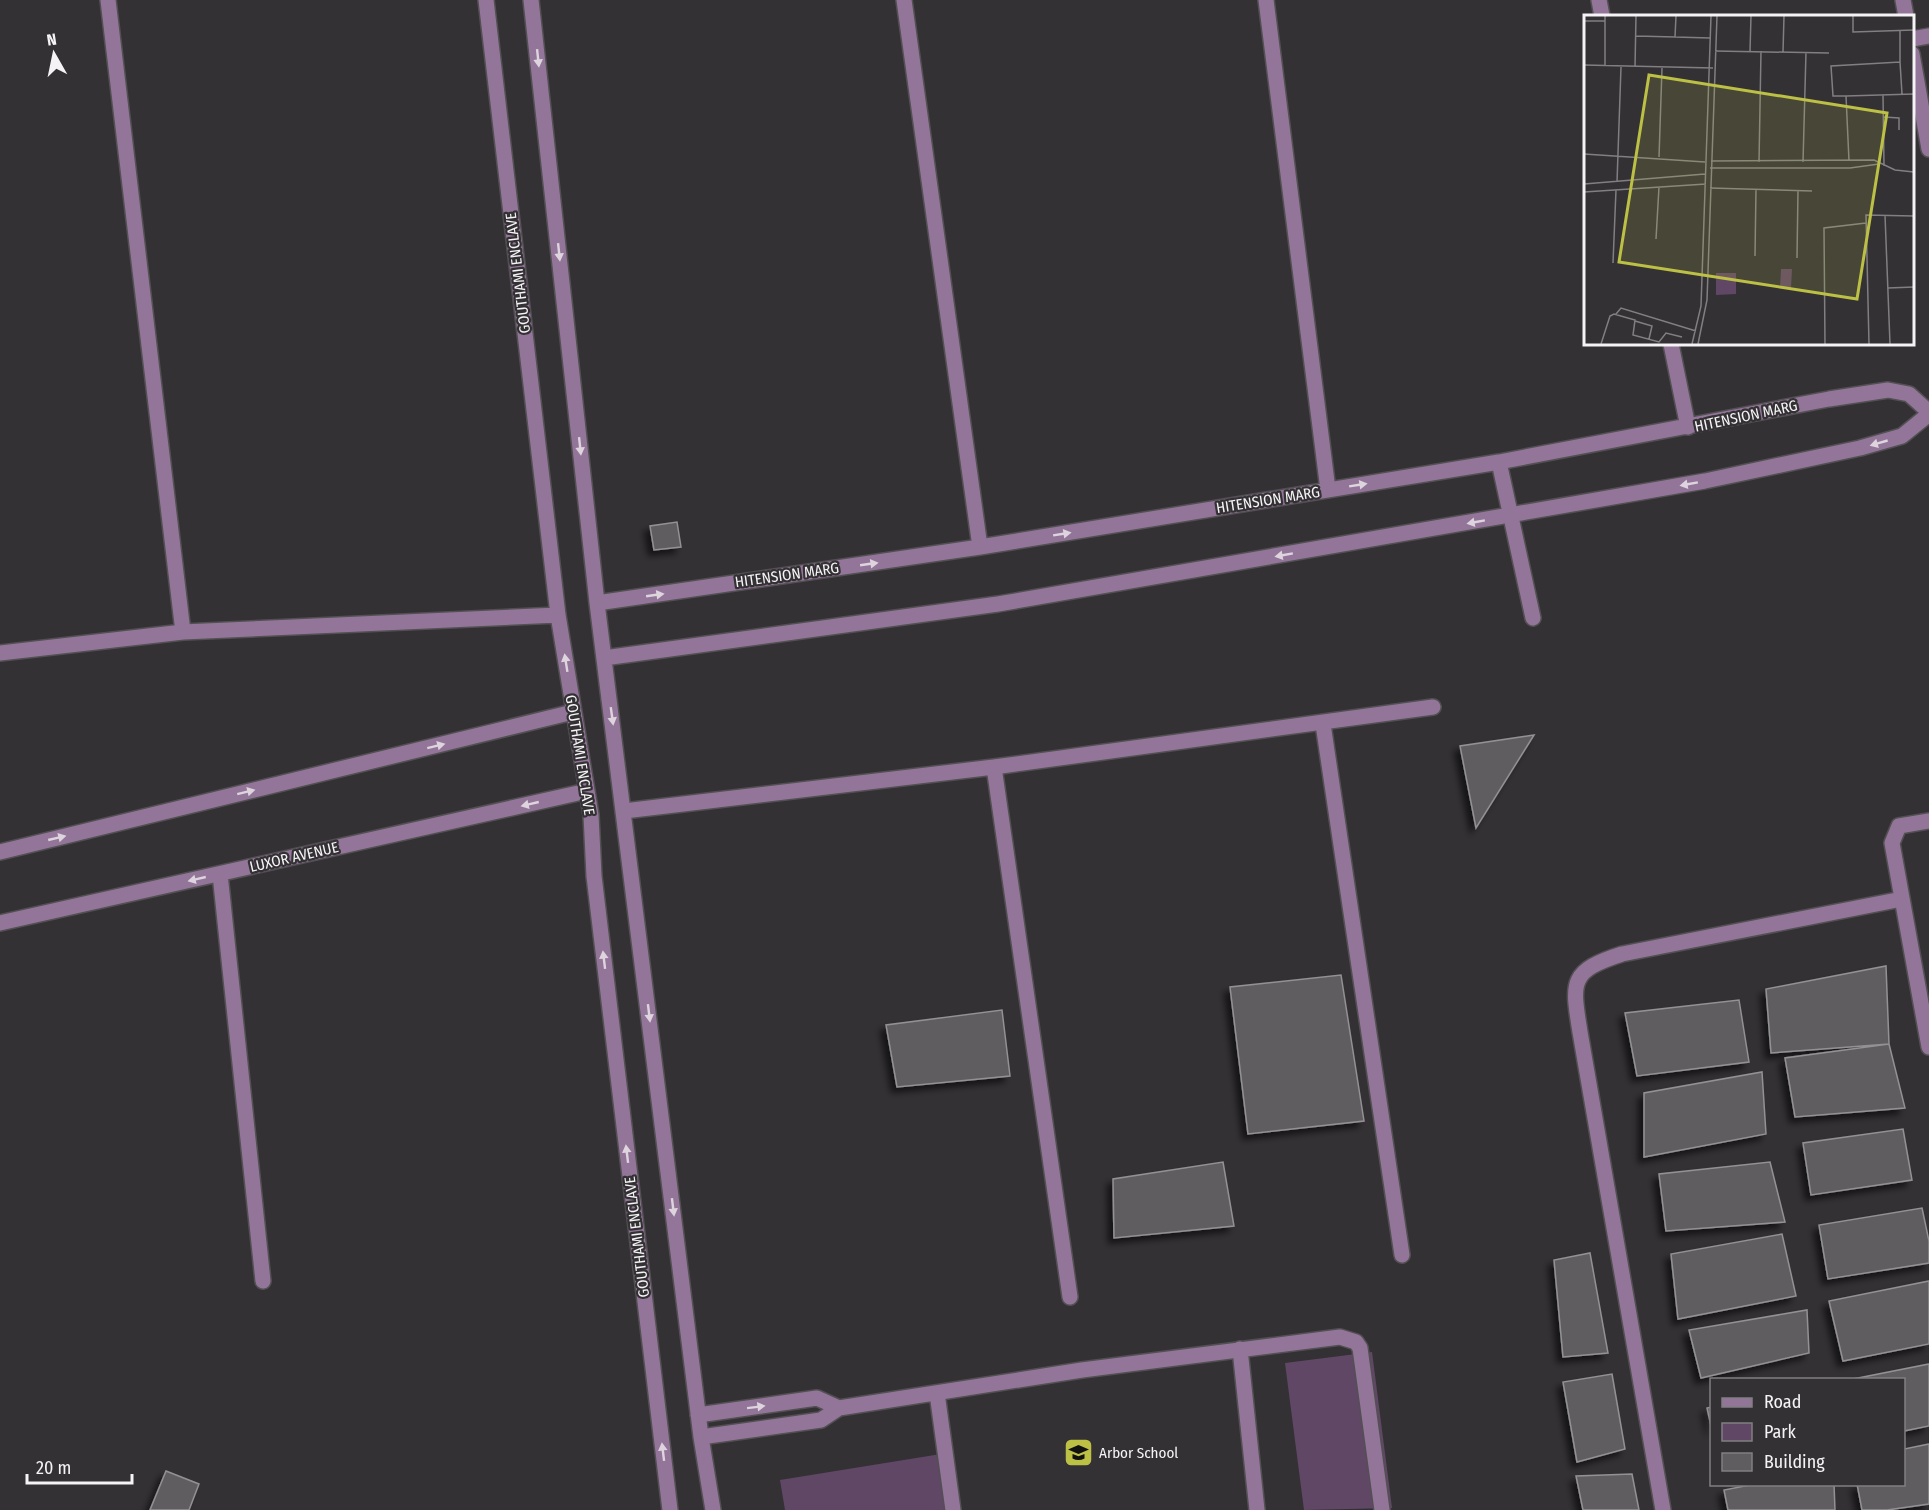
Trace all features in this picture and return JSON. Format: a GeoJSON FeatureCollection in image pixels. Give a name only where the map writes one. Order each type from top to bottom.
{"type":"FeatureCollection","features":[{"type":"Feature","properties":{"kind":"street"},"geometry":{"type":"LineString","coordinates":[[108,0],[183,632]]}},
{"type":"Feature","properties":{"kind":"street","name":"GOUTHAMI ENCLAVE"},"geometry":{"type":"LineString","coordinates":[[486,0],[558,615],[587,791],[594,876],[670,1510]]}},
{"type":"Feature","properties":{"kind":"street"},"geometry":{"type":"LineString","coordinates":[[531,0],[597,603],[698,1414],[713,1510]]}},
{"type":"Feature","properties":{"kind":"street"},"geometry":{"type":"LineString","coordinates":[[904,0],[981,547]]}},
{"type":"Feature","properties":{"kind":"street"},"geometry":{"type":"LineString","coordinates":[[1266,0],[1328,490]]}},
{"type":"Feature","properties":{"kind":"street"},"geometry":{"type":"LineString","coordinates":[[1599,0],[1602,15]]}},
{"type":"Feature","properties":{"kind":"street"},"geometry":{"type":"LineString","coordinates":[[1903,0],[1906,15]]}},
{"type":"Feature","properties":{"kind":"street"},"geometry":{"type":"LineString","coordinates":[[1914,39],[1929,36]]}},
{"type":"Feature","properties":{"kind":"street"},"geometry":{"type":"LineString","coordinates":[[1919,59],[1929,144]]}},
{"type":"Feature","properties":{"kind":"street"},"geometry":{"type":"LineString","coordinates":[[1671,345],[1688,428]]}},
{"type":"Feature","properties":{"kind":"street","name":"HITENSION MARG"},"geometry":{"type":"LineString","coordinates":[[597,603],[981,547],[1499,462],[1688,428],[1829,399],[1888,390],[1909,394],[1929,413],[1902,436],[1860,448],[1705,482],[998,604],[604,658]]}},
{"type":"Feature","properties":{"kind":"street"},"geometry":{"type":"LineString","coordinates":[[1499,462],[1533,618]]}},
{"type":"Feature","properties":{"kind":"street"},"geometry":{"type":"LineString","coordinates":[[0,653],[183,632],[558,615]]}},
{"type":"Feature","properties":{"kind":"street"},"geometry":{"type":"LineString","coordinates":[[624,811],[994,767],[1433,707]]}},
{"type":"Feature","properties":{"kind":"street"},"geometry":{"type":"LineString","coordinates":[[0,852],[573,712]]}},
{"type":"Feature","properties":{"kind":"street"},"geometry":{"type":"LineString","coordinates":[[1323,723],[1402,1255]]}},
{"type":"Feature","properties":{"kind":"street"},"geometry":{"type":"LineString","coordinates":[[994,767],[1070,1297]]}},
{"type":"Feature","properties":{"kind":"street","name":"LUXOR AVENUE"},"geometry":{"type":"LineString","coordinates":[[0,923],[587,791]]}},
{"type":"Feature","properties":{"kind":"street"},"geometry":{"type":"LineString","coordinates":[[1929,820],[1904,824],[1894,834],[1892,843],[1929,1047]]}},
{"type":"Feature","properties":{"kind":"street"},"geometry":{"type":"LineString","coordinates":[[220,874],[264,1281]]}},
{"type":"Feature","properties":{"kind":"street"},"geometry":{"type":"LineString","coordinates":[[1663,1510],[1580,1032],[1575,994],[1581,973],[1598,962],[1622,954],[1902,899]]}},
{"type":"Feature","properties":{"kind":"street"},"geometry":{"type":"LineString","coordinates":[[701,1437],[821,1420],[839,1408],[1082,1370],[1340,1337],[1356,1342],[1362,1355],[1382,1510]]}},
{"type":"Feature","properties":{"kind":"street"},"geometry":{"type":"LineString","coordinates":[[1240,1349],[1257,1510]]}},
{"type":"Feature","properties":{"kind":"street"},"geometry":{"type":"LineString","coordinates":[[937,1393],[953,1510]]}},
{"type":"Feature","properties":{"kind":"street"},"geometry":{"type":"LineString","coordinates":[[698,1414],[817,1398],[839,1408]]}},
{"type":"Feature","properties":{"kind":"green space"},"geometry":{"type":"Polygon","coordinates":[[[1372,1352],[1392,1508],[1304,1510],[1285,1363],[1372,1352]]]}},
{"type":"Feature","properties":{"kind":"green space"},"geometry":{"type":"Polygon","coordinates":[[[941,1454],[949,1510],[785,1510],[780,1480],[941,1454]]]}},
{"type":"Feature","properties":{"kind":"building"},"geometry":{"type":"Polygon","coordinates":[[[677,522],[681,547],[654,550],[650,526],[677,522]]]}},
{"type":"Feature","properties":{"kind":"building"},"geometry":{"type":"Polygon","coordinates":[[[1534,735],[1476,828],[1460,746],[1534,735]]]}},
{"type":"Feature","properties":{"kind":"building"},"geometry":{"type":"Polygon","coordinates":[[[1886,966],[1889,1044],[1771,1053],[1766,989],[1886,966]]]}},
{"type":"Feature","properties":{"kind":"building"},"geometry":{"type":"Polygon","coordinates":[[[1341,975],[1364,1121],[1248,1134],[1230,987],[1341,975]]]}},
{"type":"Feature","properties":{"kind":"building"},"geometry":{"type":"Polygon","coordinates":[[[1739,1000],[1749,1062],[1637,1076],[1625,1013],[1739,1000]]]}},
{"type":"Feature","properties":{"kind":"building"},"geometry":{"type":"Polygon","coordinates":[[[1002,1010],[1010,1076],[897,1087],[886,1025],[1002,1010]]]}},
{"type":"Feature","properties":{"kind":"building"},"geometry":{"type":"Polygon","coordinates":[[[1889,1044],[1905,1108],[1795,1117],[1785,1058],[1889,1044]]]}},
{"type":"Feature","properties":{"kind":"building"},"geometry":{"type":"Polygon","coordinates":[[[1762,1072],[1766,1134],[1644,1157],[1644,1093],[1762,1072]]]}},
{"type":"Feature","properties":{"kind":"building"},"geometry":{"type":"Polygon","coordinates":[[[1903,1129],[1912,1180],[1811,1195],[1803,1143],[1903,1129]]]}},
{"type":"Feature","properties":{"kind":"building"},"geometry":{"type":"Polygon","coordinates":[[[1223,1162],[1234,1226],[1114,1238],[1113,1179],[1223,1162]]]}},
{"type":"Feature","properties":{"kind":"building"},"geometry":{"type":"Polygon","coordinates":[[[1770,1162],[1785,1222],[1666,1231],[1659,1174],[1770,1162]]]}},
{"type":"Feature","properties":{"kind":"building"},"geometry":{"type":"Polygon","coordinates":[[[1922,1208],[1929,1241],[1929,1263],[1828,1279],[1819,1225],[1922,1208]]]}},
{"type":"Feature","properties":{"kind":"building"},"geometry":{"type":"Polygon","coordinates":[[[1782,1234],[1796,1296],[1678,1319],[1671,1254],[1782,1234]]]}},
{"type":"Feature","properties":{"kind":"building"},"geometry":{"type":"Polygon","coordinates":[[[1590,1253],[1608,1353],[1563,1357],[1554,1260],[1590,1253]]]}},
{"type":"Feature","properties":{"kind":"building"},"geometry":{"type":"Polygon","coordinates":[[[1929,1281],[1929,1344],[1843,1361],[1829,1301],[1929,1281]]]}},
{"type":"Feature","properties":{"kind":"building"},"geometry":{"type":"Polygon","coordinates":[[[1807,1310],[1809,1353],[1701,1378],[1689,1330],[1807,1310]]]}},
{"type":"Feature","properties":{"kind":"building"},"geometry":{"type":"Polygon","coordinates":[[[1929,1364],[1929,1426],[1905,1431],[1905,1378],[1858,1378],[1929,1364]]]}},
{"type":"Feature","properties":{"kind":"building"},"geometry":{"type":"Polygon","coordinates":[[[1612,1374],[1625,1449],[1577,1462],[1563,1382],[1612,1374]]]}},
{"type":"Feature","properties":{"kind":"building"},"geometry":{"type":"Polygon","coordinates":[[[1929,1444],[1929,1504],[1887,1510],[1862,1510],[1857,1486],[1905,1486],[1905,1449],[1929,1444]]]}},
{"type":"Feature","properties":{"kind":"building"},"geometry":{"type":"Polygon","coordinates":[[[166,1471],[199,1484],[189,1510],[150,1510],[166,1471]]]}},
{"type":"Feature","properties":{"kind":"building"},"geometry":{"type":"Polygon","coordinates":[[[1632,1474],[1639,1510],[1583,1510],[1576,1476],[1632,1474]]]}},
{"type":"Feature","properties":{"kind":"building"},"geometry":{"type":"Polygon","coordinates":[[[1745,1486],[1834,1486],[1835,1510],[1728,1510],[1724,1490],[1745,1486]]]}},
{"type":"Feature","properties":{"kind":"place","name":"Arbor School"},"geometry":{"type":"Point","coordinates":[1078,1453]}}]}
